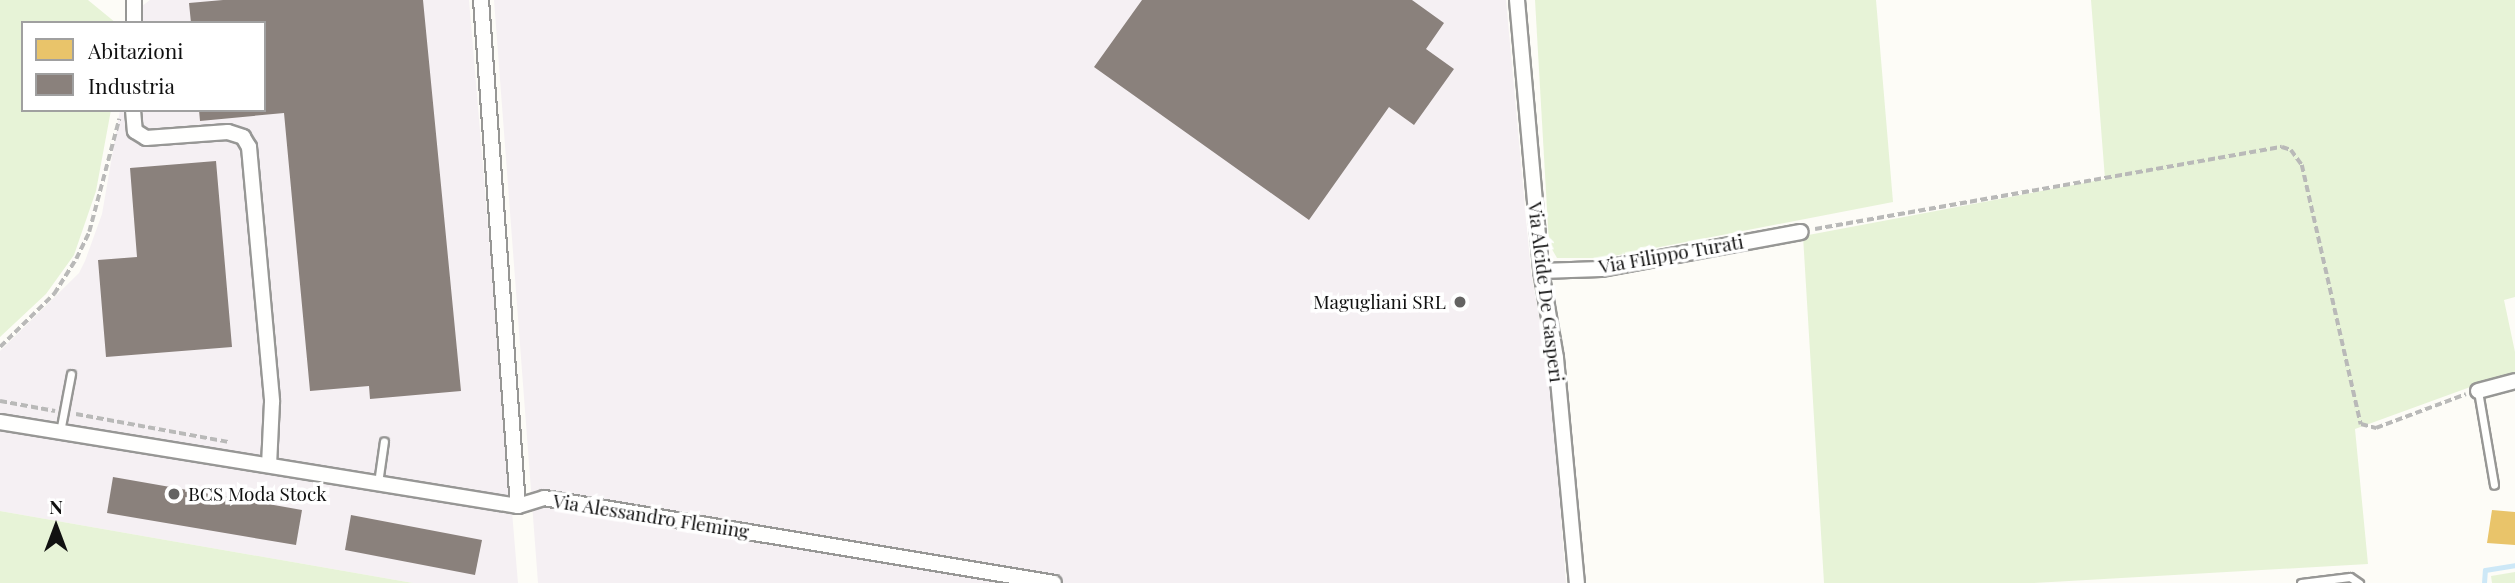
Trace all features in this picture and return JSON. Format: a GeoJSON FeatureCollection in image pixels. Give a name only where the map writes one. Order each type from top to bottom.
{"type":"FeatureCollection","features":[{"type":"Feature","properties":{"kind":"street"},"geometry":{"type":"LineString","coordinates":[[134,0],[134,21]]}},
{"type":"Feature","properties":{"kind":"street"},"geometry":{"type":"LineString","coordinates":[[481,0],[518,506]]}},
{"type":"Feature","properties":{"kind":"street","name":"Via Alcide De Gasperi"},"geometry":{"type":"LineString","coordinates":[[1517,0],[1541,271],[1556,358],[1577,583]]}},
{"type":"Feature","properties":{"kind":"street"},"geometry":{"type":"LineString","coordinates":[[133,112],[135,131],[146,138],[228,132],[243,137],[249,147],[272,402],[269,465]]}},
{"type":"Feature","properties":{"kind":"street","name":"Via Filippo Turati"},"geometry":{"type":"LineString","coordinates":[[1541,271],[1601,269],[1801,232]]}},
{"type":"Feature","properties":{"kind":"street"},"geometry":{"type":"LineString","coordinates":[[2478,391],[2515,381]]}},
{"type":"Feature","properties":{"kind":"street","name":"Via Alessandro Fleming"},"geometry":{"type":"LineString","coordinates":[[0,422],[518,506],[544,498],[1054,583]]}},
{"type":"Feature","properties":{"kind":"lane"},"geometry":{"type":"LineString","coordinates":[[60,432],[71,374]]}},
{"type":"Feature","properties":{"kind":"lane"},"geometry":{"type":"LineString","coordinates":[[2478,391],[2494,485]]}},
{"type":"Feature","properties":{"kind":"lane"},"geometry":{"type":"LineString","coordinates":[[377,483],[384,442]]}},
{"type":"Feature","properties":{"kind":"lane"},"geometry":{"type":"LineString","coordinates":[[2301,583],[2350,577],[2359,583]]}},
{"type":"Feature","properties":{"kind":"path"},"geometry":{"type":"LineString","coordinates":[[0,347],[54,295],[76,259],[89,232],[115,121],[131,112]]}},
{"type":"Feature","properties":{"kind":"path"},"geometry":{"type":"LineString","coordinates":[[1801,232],[2282,147],[2291,150],[2302,165],[2361,424],[2376,428],[2443,399],[2478,391]]}},
{"type":"Feature","properties":{"kind":"shaded area"},"geometry":{"type":"Polygon","coordinates":[[[150,0],[469,0],[518,583],[413,583],[0,511],[0,351],[79,273],[102,214],[120,112],[266,112],[266,21],[136,21],[138,9],[150,0]]]}},
{"type":"Feature","properties":{"kind":"shaded area"},"geometry":{"type":"Polygon","coordinates":[[[494,0],[1506,0],[1531,272],[1550,376],[1566,583],[538,583],[494,0]]]}},
{"type":"Feature","properties":{"kind":"green space"},"geometry":{"type":"Polygon","coordinates":[[[0,0],[88,0],[114,21],[21,21],[21,112],[111,112],[96,191],[74,255],[46,294],[0,337],[0,0]]]}},
{"type":"Feature","properties":{"kind":"green space"},"geometry":{"type":"Polygon","coordinates":[[[1535,0],[1876,0],[1893,202],[1603,258],[1557,258],[1549,244],[1535,0]]]}},
{"type":"Feature","properties":{"kind":"green space"},"geometry":{"type":"Polygon","coordinates":[[[2091,0],[2515,0],[2515,297],[2504,300],[2515,352],[2515,375],[2473,386],[2355,429],[2368,564],[2034,583],[1824,583],[1803,236],[2105,179],[2091,0]]]}},
{"type":"Feature","properties":{"kind":"green space"},"geometry":{"type":"Polygon","coordinates":[[[0,511],[413,583],[0,583],[0,511]]]}},
{"type":"Feature","properties":{"kind":"green space"},"geometry":{"type":"Polygon","coordinates":[[[2515,572],[2515,583],[2492,583],[2491,576],[2515,572]]]}},
{"type":"Feature","properties":{"kind":"building: Abitazioni"},"geometry":{"type":"Polygon","coordinates":[[[2492,510],[2515,512],[2515,545],[2487,543],[2492,510]]]}},
{"type":"Feature","properties":{"kind":"building: Industria"},"geometry":{"type":"Polygon","coordinates":[[[223,0],[423,0],[461,391],[370,399],[369,386],[310,391],[284,113],[200,121],[199,112],[266,112],[266,21],[191,21],[189,3],[223,0]]]}},
{"type":"Feature","properties":{"kind":"building: Industria"},"geometry":{"type":"Polygon","coordinates":[[[1142,0],[1412,0],[1444,23],[1426,49],[1454,69],[1414,125],[1389,107],[1309,220],[1094,67],[1142,0]]]}},
{"type":"Feature","properties":{"kind":"building: Industria"},"geometry":{"type":"Polygon","coordinates":[[[216,161],[232,347],[106,357],[98,260],[137,257],[130,168],[216,161]]]}},
{"type":"Feature","properties":{"kind":"building: Industria"},"geometry":{"type":"Polygon","coordinates":[[[113,477],[302,510],[296,545],[107,513],[113,477]]]}},
{"type":"Feature","properties":{"kind":"building: Industria"},"geometry":{"type":"Polygon","coordinates":[[[351,515],[482,540],[475,575],[345,550],[351,515]]]}},
{"type":"Feature","properties":{"kind":"waterway"},"geometry":{"type":"LineString","coordinates":[[2484,583],[2485,570],[2515,565]]}},
{"type":"Feature","properties":{"kind":"place","name":"Magugliani SRL"},"geometry":{"type":"Point","coordinates":[1460,302]}},
{"type":"Feature","properties":{"kind":"place","name":"BCS Moda Stock"},"geometry":{"type":"Point","coordinates":[174,494]}}]}
